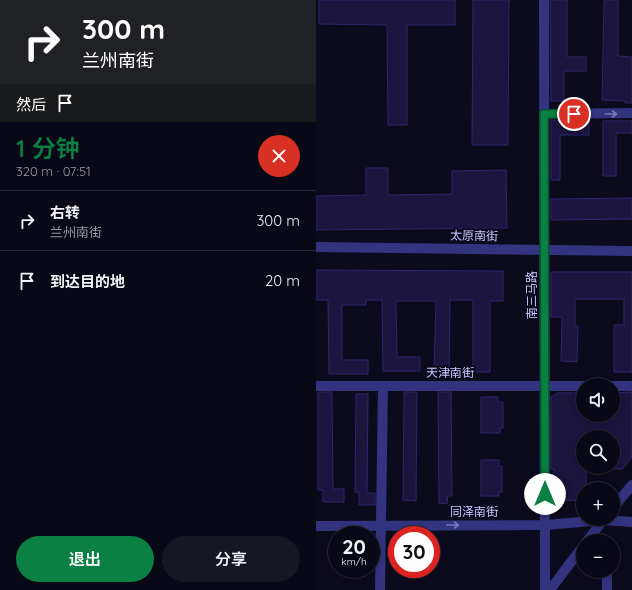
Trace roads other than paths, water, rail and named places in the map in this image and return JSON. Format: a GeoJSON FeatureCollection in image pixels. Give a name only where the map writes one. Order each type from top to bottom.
{"type":"FeatureCollection","features":[{"type":"Feature","properties":{"kind":"street","name":"南三马路"},"geometry":{"type":"LineString","coordinates":[[544,0],[545,590]]}},
{"type":"Feature","properties":{"kind":"street"},"geometry":{"type":"LineString","coordinates":[[544,114],[632,113]]}},
{"type":"Feature","properties":{"kind":"street","name":"太原南街"},"geometry":{"type":"LineString","coordinates":[[316,247],[632,251]]}},
{"type":"Feature","properties":{"kind":"street","name":"天津南街"},"geometry":{"type":"LineString","coordinates":[[316,386],[576,386]]}},
{"type":"Feature","properties":{"kind":"street"},"geometry":{"type":"LineString","coordinates":[[380,590],[383,386]]}},
{"type":"Feature","properties":{"kind":"street"},"geometry":{"type":"LineString","coordinates":[[620,386],[632,386]]}},
{"type":"Feature","properties":{"kind":"street"},"geometry":{"type":"LineString","coordinates":[[620,500],[632,485]]}},
{"type":"Feature","properties":{"kind":"street","name":"同泽南街"},"geometry":{"type":"LineString","coordinates":[[620,521],[632,522]]}},
{"type":"Feature","properties":{"kind":"street","name":"同泽南街"},"geometry":{"type":"LineString","coordinates":[[316,526],[545,525],[576,522]]}},
{"type":"Feature","properties":{"kind":"street"},"geometry":{"type":"LineString","coordinates":[[592,534],[599,526]]}},
{"type":"Feature","properties":{"kind":"street"},"geometry":{"type":"LineString","coordinates":[[550,590],[576,558]]}},
{"type":"Feature","properties":{"kind":"street"},"geometry":{"type":"LineString","coordinates":[[607,578],[607,590]]}}]}
